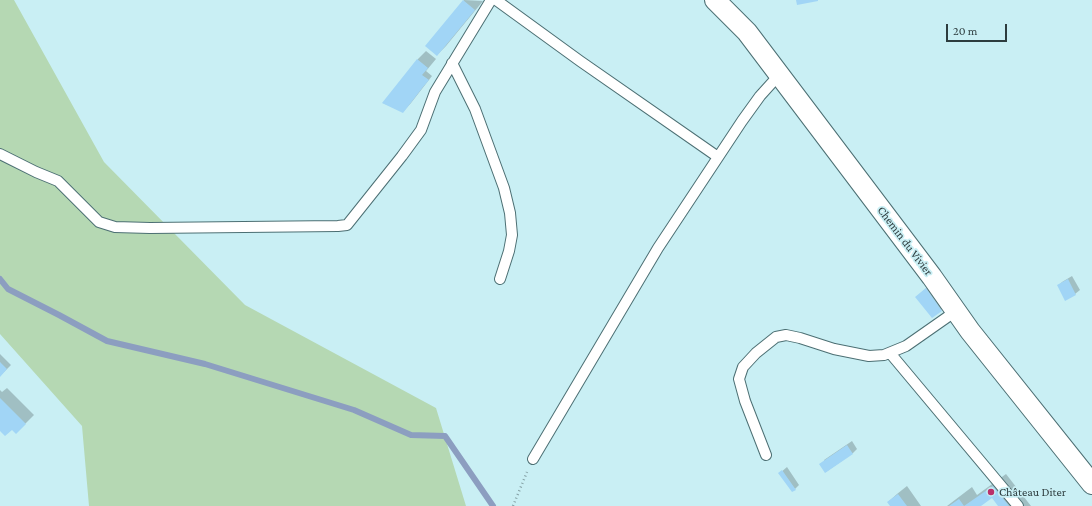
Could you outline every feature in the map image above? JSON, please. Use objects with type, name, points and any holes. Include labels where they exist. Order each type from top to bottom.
[{"type":"street","name":"Chemin du Vivier","points":[[715,0],[747,32],[928,270],[975,337],[1092,484]]},
{"type":"lane","points":[[0,154],[36,172],[58,180],[99,222],[115,227],[150,228],[346,225],[402,156],[420,130],[435,92],[491,0]]},
{"type":"lane","points":[[496,0],[580,61],[718,157]]},
{"type":"lane","points":[[452,64],[475,109],[504,188],[510,213],[512,235],[509,251],[500,279]]},
{"type":"lane","points":[[533,459],[658,248],[760,96],[779,75]]},
{"type":"lane","points":[[766,455],[745,401],[739,379],[743,367],[756,353],[776,337],[786,335],[800,338],[834,350],[870,356],[884,355],[906,346],[956,310]]},
{"type":"lane","points":[[890,353],[1018,506]]},
{"type":"path","points":[[513,506],[533,459]]},
{"type":"green space","points":[[0,0],[14,0],[104,162],[245,305],[436,408],[466,506],[89,506],[82,426],[0,334]]},
{"type":"building","points":[[463,0],[475,10],[437,56],[425,46]]},
{"type":"building","points":[[796,0],[818,0],[818,1],[797,5]]},
{"type":"building","points":[[417,59],[428,68],[422,75],[429,80],[403,113],[382,103]]},
{"type":"building","points":[[1068,279],[1076,295],[1065,301],[1057,285]]},
{"type":"building","points":[[926,288],[942,311],[932,318],[915,297]]},
{"type":"building","points":[[0,362],[7,369],[0,377]]},
{"type":"building","points":[[0,398],[26,424],[16,434],[12,430],[5,436],[0,431]]},
{"type":"building","points":[[847,445],[853,454],[825,473],[819,464]]},
{"type":"building","points":[[782,470],[796,490],[792,492],[778,473]]},
{"type":"building","name":"Château Diter","points":[[993,486],[1009,506],[998,506],[992,498],[981,506],[964,506]]},
{"type":"building","points":[[898,494],[907,506],[890,506],[887,502]]},
{"type":"building","name":"Château Diter","points":[[959,499],[964,506],[949,506]]},
{"type":"waterway","points":[[0,279],[8,289],[107,341],[205,364],[354,410],[411,435],[445,436],[493,506]]},
{"type":"place","name":"Château Diter","points":[[991,492]]}]
